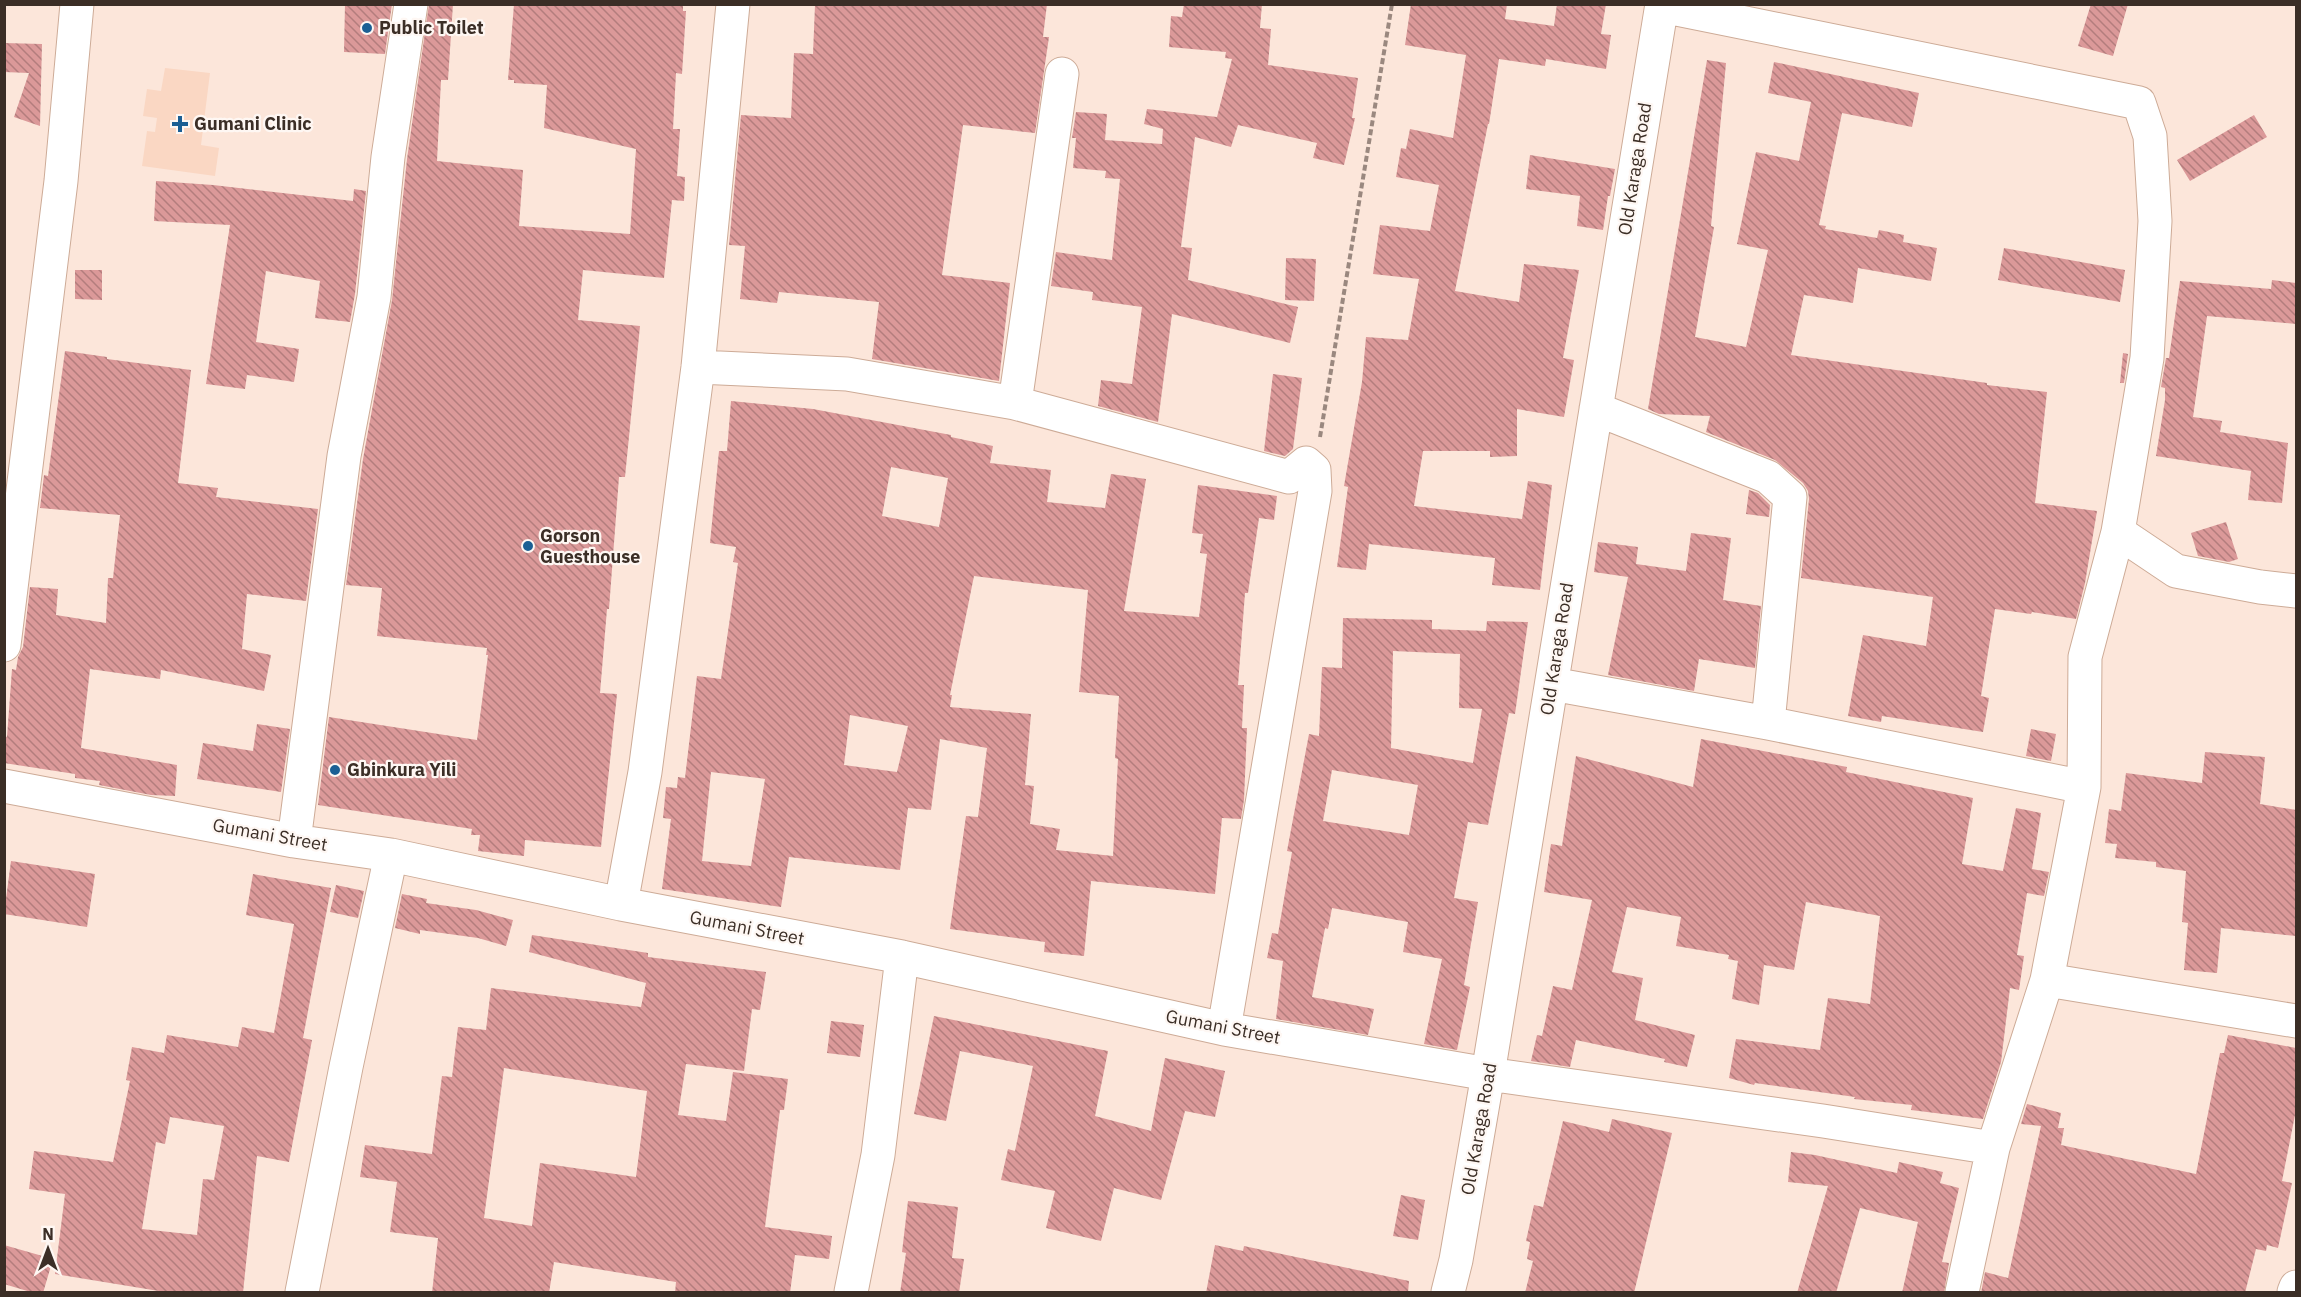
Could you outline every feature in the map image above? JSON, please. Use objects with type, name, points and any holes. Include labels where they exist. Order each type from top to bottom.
[{"type":"street","points":[[4,645],[61,181],[77,4]]},
{"type":"street","points":[[294,841],[344,456],[374,297],[388,158],[411,4]]},
{"type":"street","points":[[621,904],[645,772],[698,367],[733,4]]},
{"type":"street","points":[[1662,5],[2095,96],[2139,103],[2150,136],[2155,221],[2147,358],[2118,532],[2085,657],[2084,787],[2047,980],[1993,1148],[1962,1293]]},
{"type":"street","name":"Old Karaga Road","points":[[1448,1293],[1456,1260],[1488,1074],[1662,5]]},
{"type":"street","points":[[1015,403],[1062,74]]},
{"type":"street","points":[[698,367],[847,374],[1015,403],[1289,477],[1306,463],[1314,470],[1315,491],[1224,1029]]},
{"type":"street","points":[[1596,409],[1768,477],[1790,497],[1768,723]]},
{"type":"street","points":[[2118,532],[2176,571],[2260,587],[2296,591]]},
{"type":"street","points":[[1552,684],[1768,723],[2084,787]]},
{"type":"street","name":"Gumani Street","points":[[4,786],[294,841],[391,855],[621,904],[902,957],[1224,1029],[1488,1074],[1823,1121],[1993,1148]]},
{"type":"street","points":[[302,1293],[346,1067],[391,855]]},
{"type":"street","points":[[851,1293],[878,1155],[902,957]]},
{"type":"street","points":[[2047,980],[2296,1021]]},
{"type":"street","points":[[2294,1293],[2296,1287]]},
{"type":"path","points":[[1314,470],[1392,4]]},
{"type":"shaded area","name":"Gumani Clinic","points":[[165,68],[210,73],[201,145],[219,148],[215,176],[142,166],[147,131],[155,132],[157,118],[143,116],[147,89],[161,91]]},
{"type":"building","name":"Public Toilet","points":[[345,4],[392,4],[385,54],[344,52]]},
{"type":"building","points":[[429,4],[453,4],[448,80],[441,80],[437,161],[523,170],[519,226],[630,234],[636,149],[544,128],[547,85],[514,83],[514,80],[508,80],[514,4],[683,4],[683,11],[686,11],[682,74],[676,73],[673,129],[680,129],[677,176],[685,177],[684,201],[672,200],[664,278],[583,270],[578,320],[640,326],[625,477],[619,477],[600,693],[617,694],[601,847],[525,840],[524,856],[478,851],[480,835],[471,835],[472,829],[318,805],[329,717],[477,740],[487,648],[377,636],[382,588],[346,585],[363,459],[392,300],[407,159]]},
{"type":"building","points":[[841,4],[1047,4],[1043,37],[1049,37],[1035,133],[963,125],[942,275],[1010,283],[999,381],[872,359],[879,302],[779,292],[777,303],[740,299],[745,246],[729,245],[741,115],[791,118],[794,53],[813,54],[815,5],[841,6]]},
{"type":"building","points":[[1184,4],[1262,4],[1260,28],[1271,29],[1268,65],[1358,78],[1352,118],[1355,118],[1344,165],[1313,158],[1317,143],[1238,125],[1231,147],[1195,137],[1181,247],[1192,248],[1188,280],[1298,307],[1290,343],[1172,314],[1158,422],[1098,406],[1101,380],[1132,384],[1142,307],[1092,300],[1093,292],[1051,286],[1056,252],[1112,260],[1120,179],[1105,178],[1106,171],[1073,168],[1076,138],[1072,138],[1076,112],[1107,114],[1105,140],[1162,144],[1163,129],[1144,124],[1147,109],[1217,117],[1232,59],[1225,58],[1226,52],[1169,47],[1171,16],[1182,17]]},
{"type":"building","points":[[1411,4],[1507,4],[1505,19],[1554,26],[1557,4],[1606,4],[1601,34],[1611,35],[1606,69],[1546,59],[1545,66],[1499,59],[1489,124],[1455,291],[1519,302],[1524,264],[1579,270],[1563,358],[1574,360],[1564,417],[1517,409],[1517,456],[1490,457],[1490,451],[1423,451],[1414,506],[1522,519],[1528,481],[1552,485],[1540,590],[1492,585],[1495,558],[1369,544],[1366,570],[1337,567],[1348,487],[1344,486],[1362,382],[1366,337],[1408,340],[1419,279],[1373,274],[1380,225],[1430,231],[1439,185],[1396,177],[1401,148],[1406,149],[1410,129],[1453,138],[1466,55],[1405,45]]},
{"type":"building","points":[[2091,4],[2128,4],[2113,56],[2078,46]]},
{"type":"building","points":[[4,43],[42,44],[40,126],[14,117],[29,73],[4,72]]},
{"type":"building","points":[[1707,60],[1726,63],[1711,226],[1714,227],[1695,337],[1746,347],[1768,250],[1737,244],[1756,152],[1799,161],[1811,102],[1768,93],[1774,62],[1919,93],[1912,127],[1842,113],[1819,225],[1826,226],[1825,229],[1877,238],[1879,230],[1904,235],[1903,242],[1937,248],[1931,281],[1858,268],[1853,303],[1804,295],[1791,355],[2047,392],[2035,503],[2097,511],[2085,583],[2076,619],[1995,609],[1981,696],[1989,698],[1983,732],[1882,716],[1881,722],[1848,716],[1863,635],[1926,646],[1933,597],[1801,578],[1809,499],[1808,491],[1803,483],[1775,460],[1706,432],[1710,416],[1659,414],[1648,409]]},
{"type":"building","points":[[2254,115],[2267,137],[2190,181],[2177,160]]},
{"type":"building","points":[[1530,155],[1615,169],[1603,230],[1577,226],[1580,196],[1526,189]]},
{"type":"building","points":[[156,181],[353,201],[354,189],[366,191],[350,322],[315,318],[320,281],[266,271],[256,342],[299,349],[294,382],[247,375],[245,389],[206,384],[230,225],[154,221]]},
{"type":"building","points":[[2004,248],[2125,270],[2120,302],[1998,280]]},
{"type":"building","points":[[1286,258],[1316,259],[1314,301],[1285,300]]},
{"type":"building","points":[[75,270],[102,270],[102,300],[75,299]]},
{"type":"building","points":[[2272,280],[2296,283],[2296,324],[2207,316],[2193,417],[2222,421],[2220,432],[2288,443],[2282,503],[2248,500],[2251,471],[2156,456],[2165,400],[2165,388],[2161,387],[2166,358],[2169,358],[2180,281],[2271,289]]},
{"type":"building","points":[[65,351],[191,370],[178,483],[218,488],[216,497],[318,509],[306,601],[247,594],[242,649],[271,655],[264,691],[161,670],[160,679],[90,669],[81,748],[177,765],[175,796],[151,795],[99,785],[100,781],[75,778],[75,774],[4,763],[4,736],[7,737],[12,669],[16,670],[18,657],[23,647],[30,587],[58,589],[56,615],[106,623],[108,578],[113,578],[120,515],[40,508],[44,475],[48,476]]},
{"type":"building","points":[[2123,353],[2128,354],[2124,383],[2120,383]]},
{"type":"building","points":[[1273,374],[1302,378],[1293,449],[1285,456],[1264,451]]},
{"type":"building","points":[[731,401],[813,409],[951,435],[951,437],[993,446],[990,463],[1051,470],[1047,502],[1105,508],[1111,474],[1146,479],[1124,611],[1199,617],[1207,554],[1200,553],[1203,534],[1192,533],[1198,485],[1277,496],[1274,520],[1259,518],[1248,593],[1245,593],[1238,685],[1244,685],[1242,728],[1247,728],[1244,800],[1241,819],[1222,818],[1215,894],[1091,881],[1084,956],[1044,952],[1045,942],[950,929],[966,816],[978,817],[987,748],[940,739],[931,810],[908,808],[900,870],[789,857],[781,907],[662,889],[671,819],[663,818],[666,787],[677,788],[678,777],[685,778],[697,676],[721,679],[738,563],[733,562],[736,547],[710,543],[719,451],[727,451]],"holes":[[[891,467],[948,478],[939,527],[882,516]],[[974,576],[1088,590],[1079,692],[1119,696],[1113,856],[1056,850],[1060,829],[1030,824],[1034,786],[1025,785],[1031,714],[950,707],[952,695],[950,695]],[[850,715],[908,726],[897,772],[844,765]],[[711,772],[765,779],[751,866],[702,861]]]},
{"type":"building","points":[[1749,490],[1758,493],[1770,505],[1769,517],[1746,514]]},
{"type":"building","points":[[2226,522],[2238,559],[2229,562],[2198,556],[2191,533]]},
{"type":"building","points":[[1691,533],[1731,538],[1723,600],[1761,606],[1755,668],[1699,659],[1694,691],[1608,675],[1628,577],[1594,572],[1598,542],[1638,547],[1636,564],[1686,571]]},
{"type":"building","points":[[1343,618],[1432,620],[1432,629],[1486,631],[1487,621],[1528,622],[1515,714],[1509,713],[1488,825],[1468,822],[1454,898],[1478,902],[1464,985],[1470,987],[1457,1050],[1424,1044],[1442,959],[1403,952],[1408,922],[1332,908],[1328,929],[1325,928],[1312,997],[1374,1009],[1368,1035],[1276,1019],[1283,961],[1267,958],[1272,933],[1278,934],[1292,852],[1287,851],[1309,734],[1319,736],[1322,667],[1342,668]],"holes":[[[1393,651],[1460,654],[1459,708],[1482,709],[1473,763],[1391,748]],[[1332,770],[1418,785],[1409,835],[1323,821]]]},
{"type":"building","points":[[257,724],[290,729],[281,792],[197,779],[203,743],[253,751]]},
{"type":"building","points":[[2031,729],[2056,734],[2051,761],[2026,756]]},
{"type":"building","points":[[1701,739],[1847,767],[1846,772],[1973,798],[1962,864],[2003,871],[2016,808],[2041,813],[2032,869],[2049,872],[2044,896],[2027,893],[2017,955],[2024,956],[2019,990],[2010,988],[2001,1062],[1983,1119],[1911,1110],[1912,1105],[1854,1099],[1855,1097],[1755,1083],[1754,1085],[1729,1078],[1736,1039],[1820,1050],[1828,998],[1870,1004],[1880,916],[1806,902],[1794,970],[1764,965],[1759,1005],[1732,999],[1738,961],[1728,959],[1729,955],[1676,946],[1681,917],[1627,907],[1612,972],[1643,978],[1635,1020],[1695,1035],[1687,1067],[1664,1062],[1665,1059],[1576,1040],[1570,1067],[1531,1061],[1537,1035],[1542,1036],[1553,986],[1572,990],[1592,900],[1544,892],[1551,844],[1562,846],[1576,756],[1693,787]]},
{"type":"building","points":[[2205,752],[2265,757],[2260,804],[2296,810],[2296,936],[2221,928],[2217,973],[2184,970],[2188,923],[2182,922],[2186,871],[2156,867],[2156,862],[2115,858],[2117,844],[2105,843],[2109,809],[2121,811],[2126,773],[2202,783]]},
{"type":"building","points":[[11,861],[95,874],[87,927],[4,914]]},
{"type":"building","points":[[253,874],[331,888],[303,1038],[312,1040],[289,1162],[257,1156],[243,1293],[171,1293],[55,1274],[65,1194],[29,1189],[34,1151],[113,1162],[130,1081],[126,1080],[132,1047],[164,1053],[167,1035],[238,1047],[242,1027],[274,1033],[294,924],[246,915]],"holes":[[[170,1117],[224,1126],[214,1180],[203,1179],[197,1235],[142,1229],[156,1142],[165,1144]]]},
{"type":"building","points":[[336,885],[364,891],[358,918],[330,912]]},
{"type":"building","points":[[402,894],[427,899],[426,903],[476,910],[513,920],[506,946],[478,938],[420,930],[420,934],[395,928]]},
{"type":"building","points":[[532,935],[648,953],[648,957],[766,972],[760,1010],[752,1009],[744,1071],[686,1064],[678,1115],[726,1121],[733,1072],[788,1079],[784,1110],[780,1110],[765,1227],[832,1236],[829,1259],[795,1255],[790,1293],[675,1293],[676,1282],[554,1262],[549,1293],[432,1293],[438,1238],[390,1232],[397,1182],[360,1177],[365,1145],[432,1154],[442,1076],[452,1077],[458,1027],[486,1030],[491,988],[641,1007],[646,983],[529,952]],"holes":[[[504,1068],[647,1091],[636,1177],[540,1163],[532,1226],[484,1218]]]},
{"type":"building","points":[[934,1016],[1108,1051],[1095,1116],[1151,1131],[1165,1058],[1225,1071],[1215,1117],[1185,1111],[1161,1200],[1114,1188],[1101,1241],[1046,1228],[1055,1191],[1001,1180],[1008,1149],[1015,1151],[1033,1066],[960,1051],[946,1121],[914,1114]]},
{"type":"building","points":[[831,1021],[864,1025],[860,1057],[827,1053]]},
{"type":"building","points":[[2228,1035],[2296,1048],[2296,1110],[2282,1181],[2292,1183],[2278,1248],[2267,1245],[2266,1251],[2256,1249],[2245,1293],[1981,1293],[1985,1272],[2008,1278],[2041,1126],[2021,1124],[2027,1104],[2061,1113],[2058,1128],[2064,1128],[2061,1145],[2196,1174],[2220,1053],[2224,1053]]},
{"type":"building","points":[[1612,1119],[1672,1133],[1634,1293],[1525,1293],[1533,1261],[1527,1259],[1530,1242],[1526,1241],[1534,1205],[1543,1207],[1563,1121],[1609,1132]]},
{"type":"building","points":[[1791,1152],[1897,1173],[1899,1162],[1943,1172],[1940,1183],[1959,1188],[1942,1262],[1949,1263],[1944,1293],[1902,1293],[1918,1222],[1860,1208],[1836,1293],[1797,1293],[1828,1186],[1788,1182]]},
{"type":"building","points":[[1401,1195],[1425,1200],[1418,1240],[1393,1236]]},
{"type":"building","points":[[908,1201],[958,1207],[952,1258],[964,1259],[959,1293],[900,1293],[906,1253],[902,1252]]},
{"type":"building","points":[[4,1245],[53,1259],[43,1293],[34,1293],[4,1284]]},
{"type":"building","points":[[1215,1245],[1243,1251],[1244,1246],[1409,1281],[1408,1293],[1206,1293]]},
{"type":"place","name":"Public Toilet","points":[[367,28]]},
{"type":"place","name":"Gumani Clinic","points":[[180,124]]},
{"type":"place","name":"Gorson Guesthouse","points":[[528,546]]},
{"type":"place","name":"Gbinkura Yili","points":[[335,770]]}]
